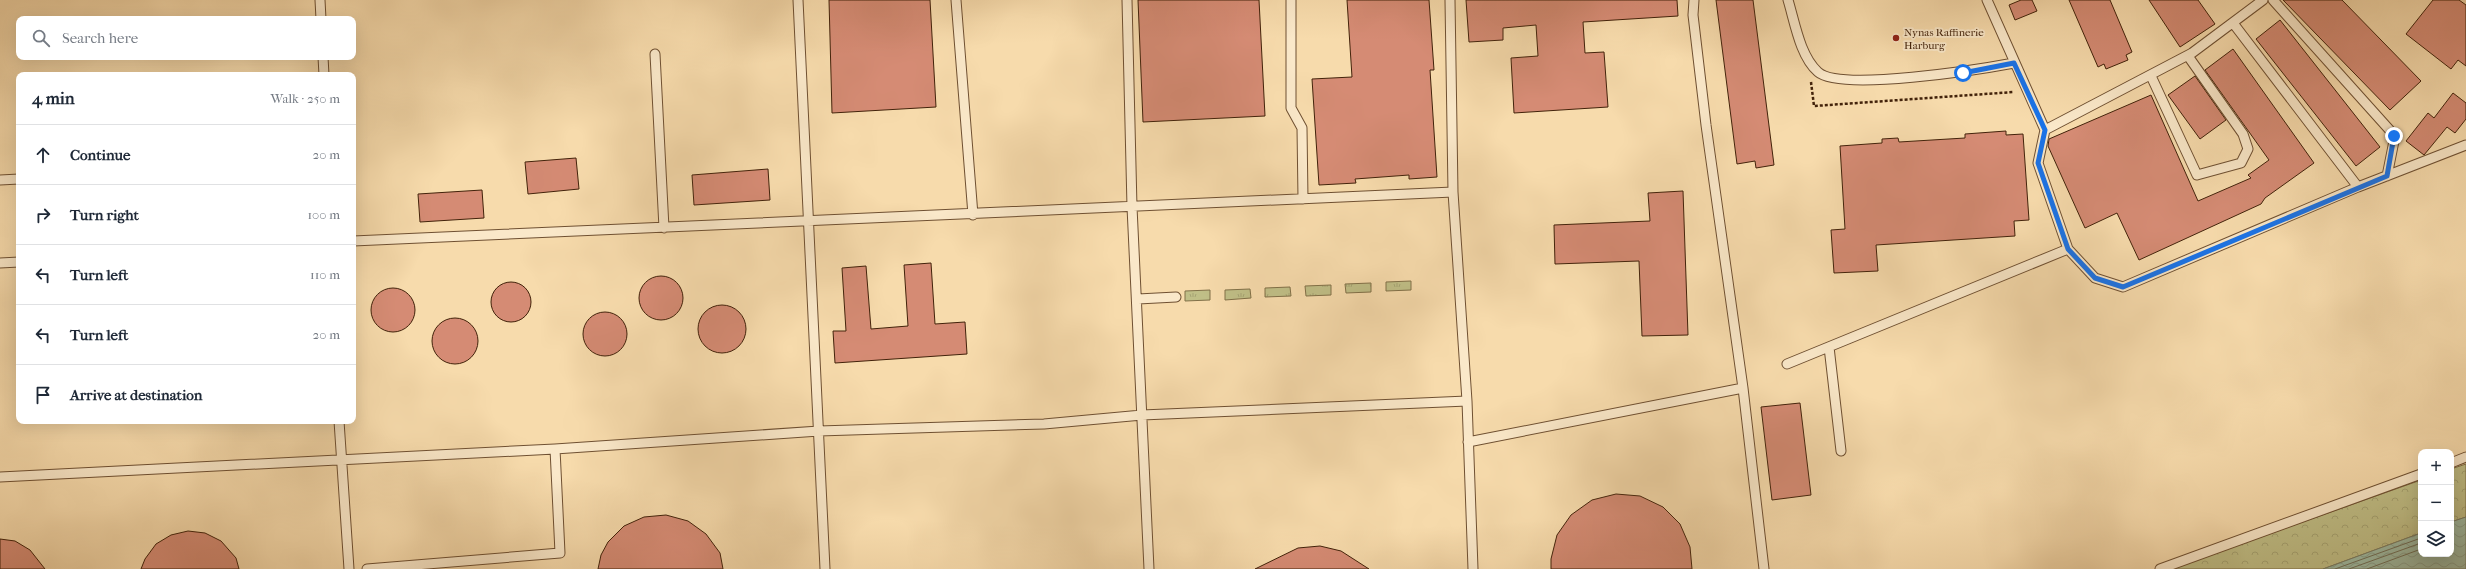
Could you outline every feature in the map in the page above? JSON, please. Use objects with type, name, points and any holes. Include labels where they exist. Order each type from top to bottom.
[{"type":"lane","points":[[320,0],[321,16]]},
{"type":"lane","points":[[798,0],[825,569]]},
{"type":"lane","points":[[956,0],[972,215]]},
{"type":"lane","points":[[1127,0],[1132,208],[1138,299],[1149,569]]},
{"type":"lane","points":[[1291,0],[1291,108],[1302,128],[1303,199]]},
{"type":"lane","points":[[1450,0],[1453,192],[1467,401],[1473,569]]},
{"type":"lane","points":[[1694,0],[1693,15],[1706,125],[1743,388],[1764,569]]},
{"type":"lane","points":[[1788,0],[1810,64],[1830,79],[1915,78],[1963,73],[2014,63]]},
{"type":"lane","points":[[1987,0],[2045,130],[2038,163],[2068,249],[2095,278],[2123,287],[2358,187],[2466,145]]},
{"type":"lane","points":[[2045,130],[2084,108],[2151,76],[2188,56],[2263,0]]},
{"type":"lane","points":[[2273,0],[2394,136],[2387,176]]},
{"type":"lane","points":[[2233,23],[2358,187]]},
{"type":"lane","points":[[655,54],[664,228]]},
{"type":"lane","points":[[2151,76],[2197,175],[2240,163],[2248,149],[2243,134],[2188,56]]},
{"type":"lane","points":[[323,60],[324,72]]},
{"type":"lane","points":[[0,180],[16,179]]},
{"type":"lane","points":[[356,241],[1132,208],[1453,192]]},
{"type":"lane","points":[[1788,364],[2068,249]]},
{"type":"lane","points":[[0,263],[16,262]]},
{"type":"lane","points":[[1138,299],[1176,297]]},
{"type":"lane","points":[[1829,347],[1842,451]]},
{"type":"lane","points":[[1468,442],[1743,388]]},
{"type":"lane","points":[[0,477],[341,458],[555,449],[819,432],[1044,424],[1142,415],[1467,401]]},
{"type":"lane","points":[[340,424],[349,569]]},
{"type":"lane","points":[[367,569],[560,553],[555,449]]},
{"type":"lane","points":[[2454,462],[2466,457]]},
{"type":"lane","points":[[2160,569],[2418,475]]},
{"type":"green space","points":[[1411,281],[1411,290],[1386,291],[1386,282]]},
{"type":"green space","points":[[1371,283],[1371,292],[1346,293],[1345,284]]},
{"type":"green space","points":[[1331,285],[1331,295],[1306,296],[1305,286]]},
{"type":"green space","points":[[1290,287],[1291,296],[1265,297],[1265,288]]},
{"type":"green space","points":[[1250,289],[1251,298],[1225,300],[1225,290]]},
{"type":"green space","points":[[1210,290],[1210,300],[1185,301],[1185,291]]},
{"type":"green space","points":[[2466,464],[2466,517],[2454,521],[2454,485],[2454,468]]},
{"type":"green space","points":[[2418,481],[2418,534],[2323,569],[2170,569]]},
{"type":"water","points":[[2466,517],[2466,569],[2323,569],[2418,534],[2418,557],[2454,557],[2454,521]]},
{"type":"building","points":[[829,0],[930,0],[936,107],[832,113]]},
{"type":"building","points":[[1138,0],[1259,0],[1265,116],[1143,122]]},
{"type":"building","points":[[1347,0],[1429,0],[1434,70],[1430,70],[1437,177],[1409,179],[1409,175],[1355,179],[1356,183],[1319,185],[1312,79],[1352,77]]},
{"type":"building","points":[[1466,0],[1677,0],[1678,16],[1583,22],[1585,53],[1604,52],[1608,107],[1514,113],[1511,58],[1538,56],[1536,25],[1503,28],[1503,40],[1469,42]]},
{"type":"building","points":[[1716,0],[1753,0],[1774,165],[1756,168],[1755,161],[1737,164]]},
{"type":"building","points":[[2021,0],[2032,0],[2037,11],[2015,20],[2009,5]]},
{"type":"building","points":[[2069,0],[2110,0],[2132,52],[2126,55],[2128,60],[2106,69],[2104,64],[2098,67]]},
{"type":"building","points":[[2149,0],[2198,0],[2215,24],[2180,47]]},
{"type":"building","points":[[2283,0],[2342,0],[2421,81],[2390,110]]},
{"type":"building","points":[[2433,0],[2459,0],[2466,5],[2466,66],[2458,60],[2451,69],[2406,34]]},
{"type":"building","points":[[2280,20],[2380,147],[2356,166],[2256,39]]},
{"type":"building","points":[[2233,49],[2314,163],[2265,198],[2261,204],[2139,260],[2117,213],[2085,228],[2048,146],[2049,139],[2151,95],[2198,201],[2251,178],[2248,175],[2269,160],[2205,70]]},
{"type":"building","points":[[2195,76],[2226,120],[2200,139],[2168,95]]},
{"type":"building","points":[[2453,93],[2466,103],[2466,119],[2455,133],[2447,127],[2424,155],[2406,141],[2428,113],[2434,118]]},
{"type":"building","points":[[2006,131],[2006,135],[2023,134],[2029,220],[2014,221],[2015,236],[1876,245],[1878,271],[1834,273],[1831,230],[1845,229],[1840,146],[1882,143],[1882,139],[1898,138],[1899,142],[1965,138],[1965,134]]},
{"type":"building","points":[[576,158],[579,189],[528,194],[525,162]]},
{"type":"building","points":[[768,169],[770,200],[694,205],[692,175]]},
{"type":"building","points":[[482,190],[484,218],[420,222],[418,194]]},
{"type":"building","points":[[1683,191],[1688,335],[1642,336],[1639,261],[1555,264],[1554,225],[1650,221],[1648,193]]},
{"type":"building","points":[[931,263],[935,324],[965,322],[967,354],[835,363],[833,331],[846,331],[842,268],[866,266],[871,329],[908,326],[904,265]]},
{"type":"building","points":[[657,276],[665,276],[677,282],[683,294],[683,302],[677,314],[665,320],[657,320],[645,314],[639,302],[639,294],[645,282]]},
{"type":"building","points":[[515,282],[522,285],[528,291],[531,302],[530,310],[522,319],[515,322],[507,322],[500,319],[492,310],[491,298],[494,291],[503,283]]},
{"type":"building","points":[[393,288],[405,292],[411,298],[415,310],[411,322],[405,328],[393,332],[381,328],[375,322],[371,310],[375,298],[381,292]]},
{"type":"building","points":[[717,305],[727,305],[736,309],[742,315],[746,324],[746,334],[742,343],[736,349],[727,353],[717,353],[708,349],[702,343],[698,334],[698,324],[702,315],[708,309]]},
{"type":"building","points":[[601,312],[609,312],[614,313],[621,318],[626,325],[626,343],[621,350],[614,355],[601,356],[593,353],[586,346],[583,338],[583,330],[586,322],[593,315]]},
{"type":"building","points":[[455,318],[468,322],[474,328],[478,341],[474,354],[468,360],[455,364],[442,360],[436,354],[432,341],[436,328],[442,322]]},
{"type":"building","points":[[1800,403],[1811,495],[1772,500],[1761,407]]},
{"type":"building","points":[[1616,494],[1640,496],[1663,507],[1680,524],[1690,547],[1692,569],[1551,569],[1551,559],[1557,535],[1571,515],[1592,500]]},
{"type":"building","points":[[666,515],[688,521],[706,534],[720,553],[723,569],[598,569],[601,555],[608,542],[624,526],[644,517]]},
{"type":"building","points":[[188,531],[205,533],[221,541],[236,558],[239,569],[141,569],[145,559],[156,544],[171,535]]},
{"type":"building","points":[[0,539],[15,541],[30,550],[45,569],[0,569]]},
{"type":"building","points":[[1320,546],[1341,551],[1369,569],[1255,569],[1298,548]]},
{"type":"place","name":"Nynas Raffinerie Harburg","points":[[1896,38]]},
{"type":"route","points":[[1963,73],[2014,63],[2045,130],[2038,163],[2068,249],[2095,278],[2123,287],[2387,176],[2394,136]]}]
